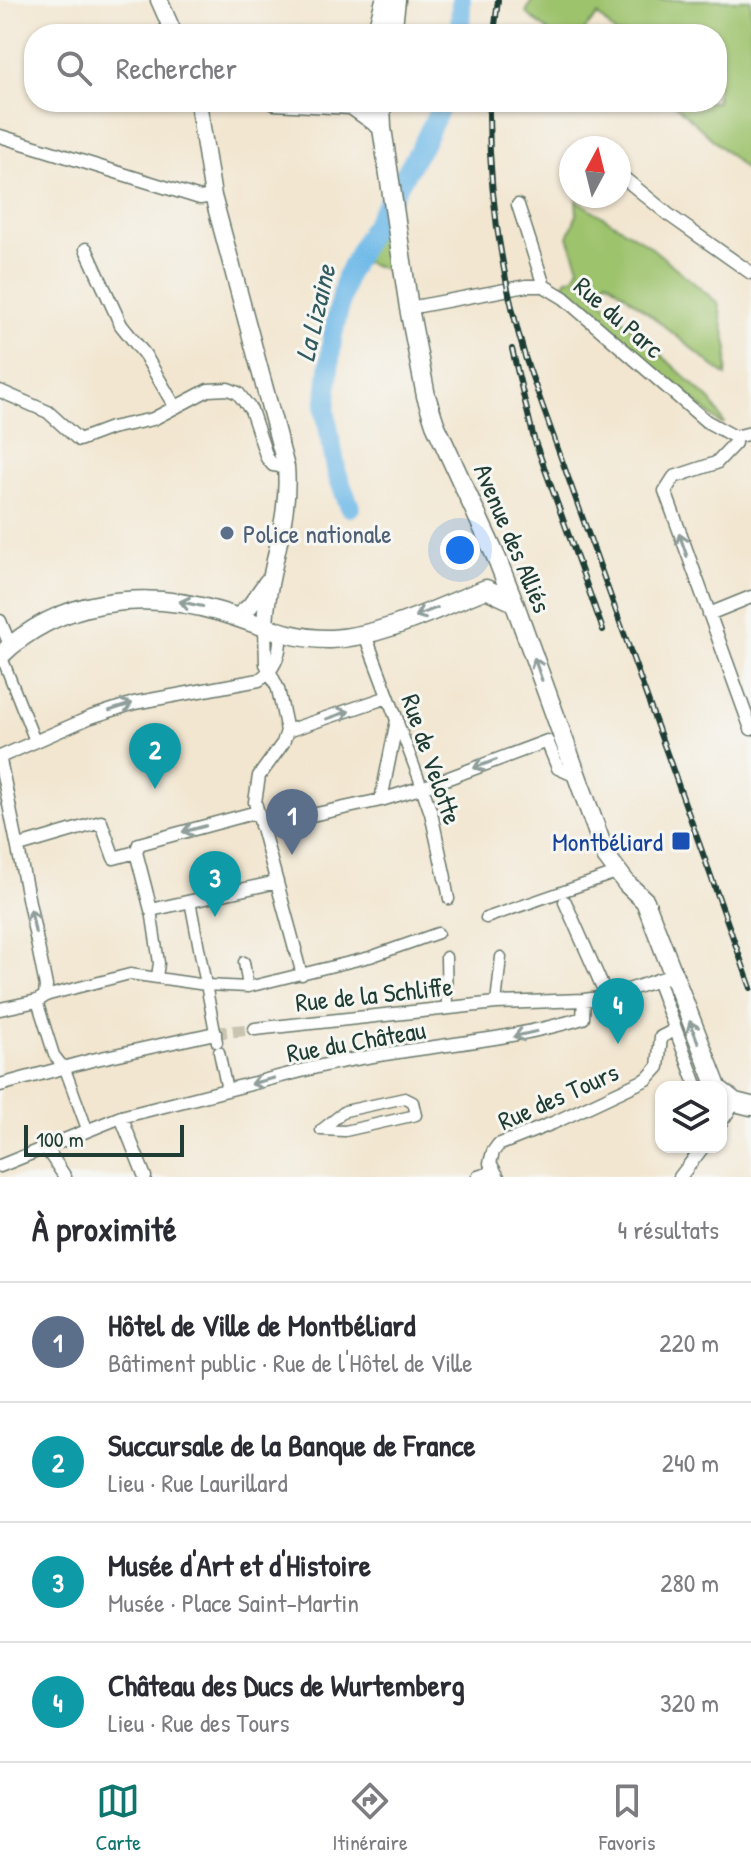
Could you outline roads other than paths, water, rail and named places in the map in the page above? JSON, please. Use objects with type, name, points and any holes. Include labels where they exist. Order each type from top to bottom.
[{"type":"main road","points":[[379,24],[385,0]]},
{"type":"main road","points":[[393,24],[396,0]]},
{"type":"main road","name":"Avenue des Alliés","points":[[381,112],[409,308],[426,396],[435,424],[514,602],[554,738],[576,776],[606,856],[645,901],[665,978],[731,1096]]},
{"type":"main road","points":[[486,589],[497,559]]},
{"type":"main road","points":[[4,652],[24,633],[61,616],[126,599],[177,601],[311,639],[365,635],[486,589],[514,602]]},
{"type":"street","points":[[164,5],[171,24]]},
{"type":"street","points":[[87,1129],[65,1069],[54,1055],[41,998],[46,986],[0,759],[91,717],[134,703],[259,680],[270,672],[279,654],[273,630],[270,578],[283,515],[286,467],[213,196],[200,112]]},
{"type":"street","points":[[359,112],[382,128]]},
{"type":"street","points":[[0,136],[200,198],[213,196]]},
{"type":"street","points":[[631,184],[751,273]]},
{"type":"street","points":[[518,205],[544,286]]},
{"type":"street","points":[[86,249],[121,325],[145,355],[175,407]]},
{"type":"street","name":"Rue du Parc","points":[[409,308],[526,286],[544,286],[564,298],[706,421],[735,437]]},
{"type":"street","points":[[0,391],[48,412],[79,440],[111,428],[153,419],[208,390],[228,389],[238,393],[251,410],[267,458],[273,465],[286,467]]},
{"type":"street","points":[[751,433],[735,437],[735,443],[716,463],[674,477],[665,491],[751,729]]},
{"type":"street","points":[[237,617],[250,606],[270,578]]},
{"type":"street","points":[[709,614],[751,597]]},
{"type":"street","points":[[0,621],[4,652],[35,741]]},
{"type":"street","name":"Rue de Velotte","points":[[365,635],[431,813],[449,899]]},
{"type":"street","points":[[270,672],[278,689],[287,731],[283,743],[259,776],[255,792],[257,812],[302,975]]},
{"type":"street","points":[[287,731],[388,697]]},
{"type":"street","points":[[381,800],[397,720]]},
{"type":"street","points":[[261,826],[381,800],[554,738]]},
{"type":"street","points":[[157,977],[159,963],[151,910],[136,852],[139,844],[257,812]]},
{"type":"street","points":[[19,846],[101,822],[114,858],[136,852]]},
{"type":"street","points":[[486,918],[563,897],[619,872]]},
{"type":"street","points":[[151,910],[277,882]]},
{"type":"street","points":[[563,897],[607,997]]},
{"type":"street","points":[[190,901],[227,1090]]},
{"type":"street","points":[[0,1009],[130,974],[206,985],[248,987],[370,957],[438,933]]},
{"type":"street","points":[[446,957],[447,1008]]},
{"type":"street","points":[[496,1003],[501,957]]},
{"type":"street","points":[[244,962],[248,987]]},
{"type":"street","points":[[665,978],[675,1030],[695,1081]]},
{"type":"street","name":"Rue de la Schliffe","points":[[255,1029],[496,1003],[584,1000],[607,997],[665,978]]},
{"type":"street","name":"Rue du Château","points":[[0,1166],[121,1117],[227,1090],[347,1060],[492,1040],[555,1027],[583,1018],[584,1000]]},
{"type":"street","name":"Rue des Tours","points":[[496,1174],[491,1157],[498,1145],[647,1079],[658,1067],[661,1037],[675,1030]]},
{"type":"street","points":[[0,1085],[92,1060],[217,1042]]},
{"type":"street","points":[[405,1098],[413,1102],[416,1115],[345,1131],[321,1130],[345,1111],[405,1098]]},
{"type":"street","points":[[121,1117],[145,1177]]},
{"type":"street","points":[[45,1146],[65,1177]]},
{"type":"street","points":[[680,1177],[698,1153]]},
{"type":"street","points":[[478,1177],[496,1174]]},
{"type":"waterway","name":"La Lizaine","points":[[460,24],[461,0]]},
{"type":"waterway","name":"La Lizaine","points":[[350,507],[337,474],[325,410],[332,339],[346,277],[438,112]]},
{"type":"tunnel","points":[[215,1033],[255,1029]]},
{"type":"railway","points":[[495,24],[498,0]]},
{"type":"railway","points":[[489,112],[498,232],[526,360],[751,988]]},
{"type":"railway","points":[[512,349],[534,439],[603,630]]},
{"type":"place","name":"Police nationale","points":[[227,533]]},
{"type":"place","name":"Succursale de la Banque de France","points":[[155,789]]},
{"type":"place","name":"Montbéliard","points":[[681,841]]},
{"type":"place","name":"Hôtel de Ville de Montbéliard","points":[[292,855]]},
{"type":"place","name":"Musée d'Art et d'Histoire","points":[[215,917]]},
{"type":"place","name":"Château des Ducs de Wurtemberg","points":[[618,1044]]}]
